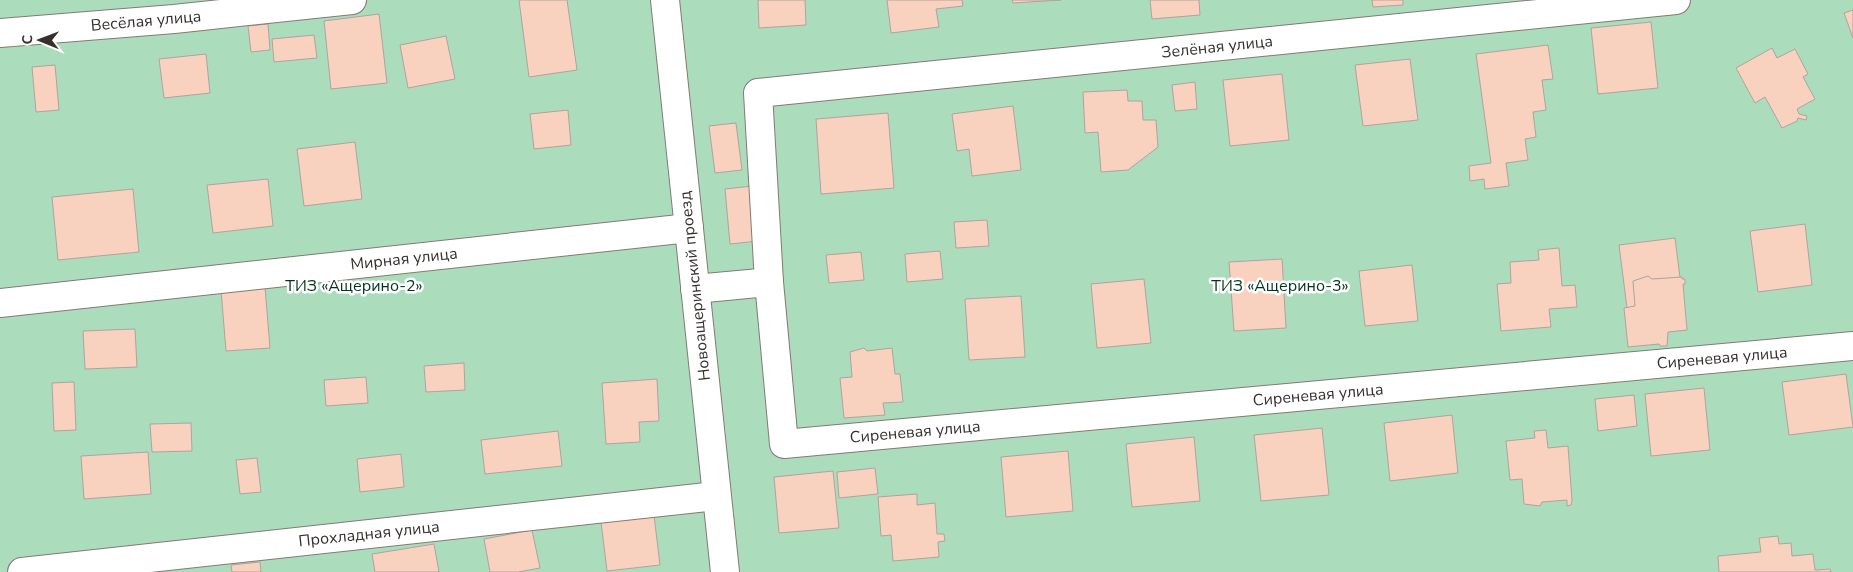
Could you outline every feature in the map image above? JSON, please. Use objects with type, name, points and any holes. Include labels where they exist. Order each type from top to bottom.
[{"type":"street","name":"Весёлая улица","points":[[0,33],[174,19],[352,0]]},
{"type":"street","name":"Новоащеринский проезд","points":[[665,0],[725,572]]},
{"type":"street","name":"Зелёная улица","points":[[769,282],[758,93],[1676,0]]},
{"type":"street","name":"Мирная улица","points":[[0,303],[689,228]]},
{"type":"street","points":[[695,289],[769,282]]},
{"type":"street","name":"Сиреневая улица","points":[[769,282],[784,444],[1853,346]]},
{"type":"street","name":"Прохладная улица","points":[[22,572],[716,496]]},
{"type":"green space","name":"ТИЗ «Ащерино-3»","points":[[0,0],[1853,0],[1853,572],[0,572]]},
{"type":"building","points":[[519,0],[567,0],[577,70],[529,77]]},
{"type":"building","points":[[758,0],[805,0],[806,25],[759,28]]},
{"type":"building","points":[[887,0],[962,0],[963,6],[936,9],[939,27],[891,33]]},
{"type":"building","points":[[1012,0],[1061,0],[1013,3]]},
{"type":"building","points":[[1150,0],[1199,0],[1200,15],[1152,19]]},
{"type":"building","points":[[1372,0],[1403,0],[1403,5],[1373,7]]},
{"type":"building","points":[[1853,10],[1853,38],[1844,13]]},
{"type":"building","points":[[379,14],[387,83],[331,89],[324,21]]},
{"type":"building","points":[[1651,22],[1658,88],[1598,94],[1591,28]]},
{"type":"building","points":[[268,24],[270,50],[251,52],[248,26]]},
{"type":"building","points":[[314,35],[317,58],[274,62],[272,39]]},
{"type":"building","points":[[446,36],[455,79],[408,88],[400,45]]},
{"type":"building","points":[[1548,45],[1553,79],[1542,80],[1546,110],[1533,112],[1536,137],[1525,139],[1528,160],[1506,163],[1509,186],[1485,189],[1484,179],[1470,181],[1469,166],[1491,163],[1476,54]]},
{"type":"building","points":[[1772,48],[1777,58],[1795,49],[1808,74],[1803,77],[1815,99],[1797,109],[1799,114],[1807,116],[1806,120],[1798,118],[1797,121],[1782,128],[1765,97],[1755,103],[1736,68]]},
{"type":"building","points":[[206,54],[210,93],[164,98],[159,59]]},
{"type":"building","points":[[1410,59],[1418,120],[1363,126],[1355,65]]},
{"type":"building","points":[[55,65],[59,110],[36,112],[32,67]]},
{"type":"building","points":[[1282,74],[1289,140],[1230,146],[1223,80]]},
{"type":"building","points":[[1195,82],[1197,109],[1175,111],[1172,85]]},
{"type":"building","points":[[1127,90],[1128,101],[1142,101],[1143,120],[1156,120],[1158,147],[1128,170],[1101,172],[1098,132],[1085,133],[1083,92]]},
{"type":"building","points":[[1013,106],[1021,170],[972,176],[969,149],[957,151],[952,114]]},
{"type":"building","points":[[568,110],[571,145],[534,149],[530,114]]},
{"type":"building","points":[[888,113],[894,188],[821,194],[816,119]]},
{"type":"building","points":[[736,123],[742,170],[715,173],[709,126]]},
{"type":"building","points":[[355,142],[362,199],[304,206],[297,149]]},
{"type":"building","points":[[268,179],[273,226],[213,233],[207,185]]},
{"type":"building","points":[[753,186],[758,241],[730,244],[725,189]]},
{"type":"building","points":[[133,189],[139,252],[58,260],[52,197]]},
{"type":"building","points":[[987,220],[989,246],[956,248],[954,222]]},
{"type":"building","points":[[1805,224],[1812,285],[1758,292],[1750,231]]},
{"type":"building","points":[[1675,238],[1683,301],[1627,308],[1619,245]]},
{"type":"building","points":[[1559,248],[1562,286],[1575,285],[1577,307],[1549,309],[1551,327],[1501,331],[1497,284],[1511,283],[1510,262],[1539,260],[1538,250]]},
{"type":"building","points":[[940,251],[943,279],[907,282],[905,254]]},
{"type":"building","points":[[861,252],[864,280],[829,283],[826,255]]},
{"type":"building","points":[[1282,259],[1286,328],[1234,331],[1229,262]]},
{"type":"building","points":[[1412,265],[1418,321],[1365,326],[1359,271]]},
{"type":"building","points":[[1648,276],[1652,279],[1682,277],[1682,279],[1685,279],[1685,284],[1683,284],[1687,330],[1668,332],[1667,346],[1660,346],[1659,344],[1628,347],[1624,308],[1635,306],[1633,281]]},
{"type":"building","points":[[1144,279],[1151,343],[1097,348],[1091,284]]},
{"type":"building","points":[[265,287],[270,348],[226,351],[221,290]]},
{"type":"building","points":[[1021,296],[1025,357],[969,360],[965,299]]},
{"type":"building","points":[[135,329],[137,367],[85,369],[83,331]]},
{"type":"building","points":[[864,348],[867,351],[892,348],[895,374],[900,374],[903,402],[883,403],[885,415],[844,418],[840,378],[852,377],[850,352]]},
{"type":"building","points":[[464,363],[465,390],[426,392],[424,366]]},
{"type":"building","points":[[1846,374],[1853,427],[1789,435],[1782,382]]},
{"type":"building","points":[[366,377],[368,403],[326,406],[324,380]]},
{"type":"building","points":[[657,379],[659,421],[639,422],[640,442],[606,444],[602,383]]},
{"type":"building","points":[[74,382],[76,430],[54,431],[52,383]]},
{"type":"building","points":[[1704,388],[1710,450],[1651,456],[1645,394]]},
{"type":"building","points":[[1634,395],[1637,426],[1598,431],[1595,399]]},
{"type":"building","points":[[1452,415],[1458,473],[1390,481],[1384,423]]},
{"type":"building","points":[[191,423],[192,451],[152,452],[150,424]]},
{"type":"building","points":[[1322,428],[1329,495],[1261,501],[1254,435]]},
{"type":"building","points":[[1546,430],[1548,448],[1568,446],[1571,505],[1567,506],[1567,500],[1542,502],[1540,506],[1524,504],[1522,479],[1510,480],[1506,441],[1535,438],[1534,431]]},
{"type":"building","points":[[558,431],[562,466],[485,474],[481,440]]},
{"type":"building","points":[[1194,437],[1200,501],[1132,507],[1126,444]]},
{"type":"building","points":[[1068,451],[1073,511],[1006,517],[1001,457]]},
{"type":"building","points":[[148,452],[151,494],[84,499],[81,456]]},
{"type":"building","points":[[401,454],[404,487],[360,492],[357,459]]},
{"type":"building","points":[[257,458],[261,492],[240,494],[236,460]]},
{"type":"building","points":[[875,468],[878,494],[839,498],[837,472]]},
{"type":"building","points":[[833,471],[839,528],[779,533],[774,477]]},
{"type":"building","points":[[917,494],[917,505],[935,503],[937,534],[944,534],[945,541],[938,542],[939,557],[893,561],[891,535],[881,536],[878,497]]},
{"type":"building","points":[[653,507],[660,565],[607,571],[600,514]]},
{"type":"building","points":[[532,530],[540,568],[518,572],[490,572],[484,539]]},
{"type":"building","points":[[1778,536],[1779,544],[1791,543],[1792,556],[1813,554],[1815,570],[1830,569],[1831,572],[1719,572],[1718,556],[1761,552],[1759,538]]},
{"type":"building","points":[[434,544],[439,572],[375,572],[372,554]]},
{"type":"building","points":[[260,562],[261,572],[232,572],[231,565]]},
{"type":"park label","name":"ТИЗ «Ащерино-2»","points":[[354,286]]}]
